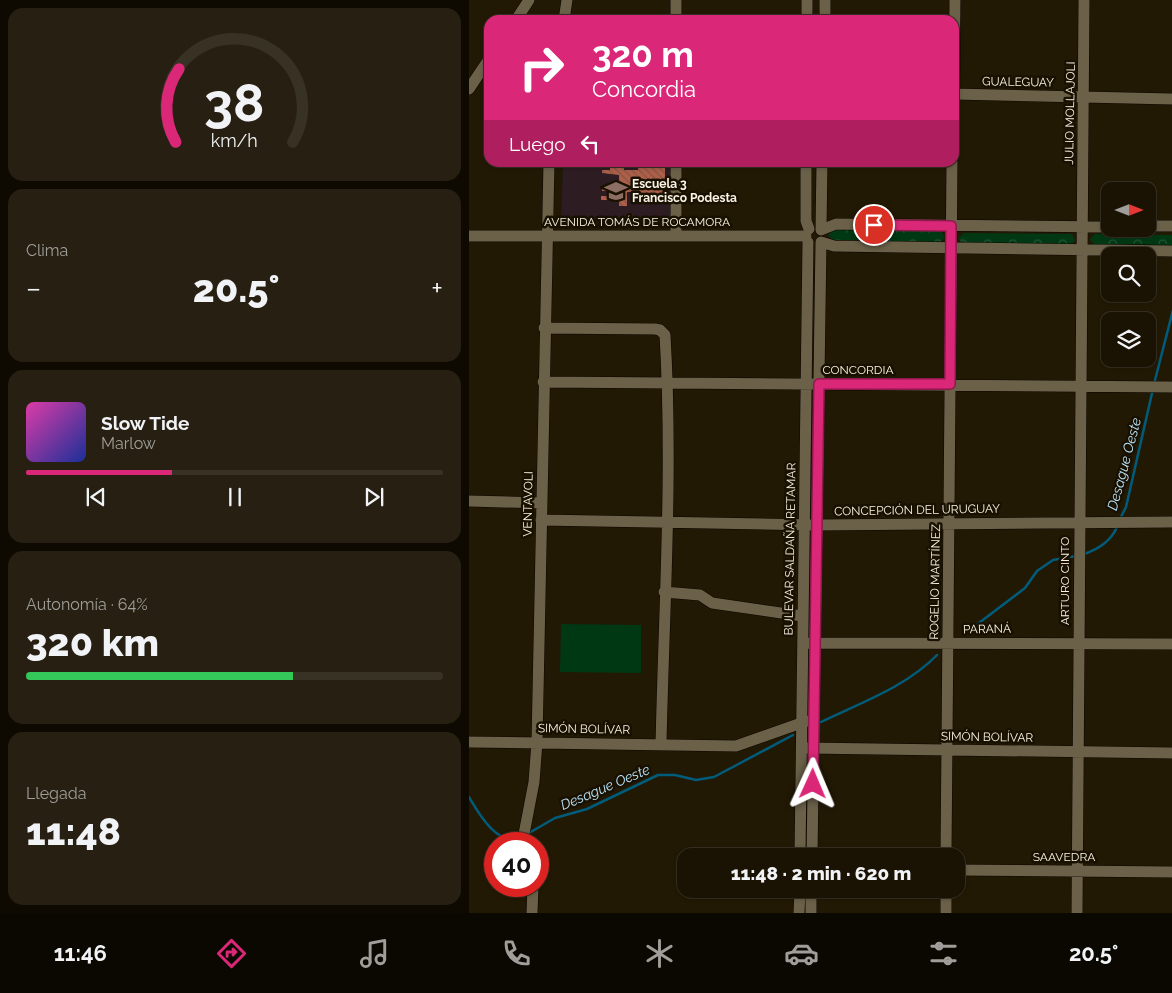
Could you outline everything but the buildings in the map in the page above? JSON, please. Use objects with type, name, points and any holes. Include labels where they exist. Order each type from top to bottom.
[{"type":"street","points":[[518,15],[529,0]]},
{"type":"street","points":[[565,15],[567,0]]},
{"type":"street","points":[[676,0],[676,15]]},
{"type":"street","points":[[807,0],[807,15]]},
{"type":"street","points":[[825,0],[825,15]]},
{"type":"street","points":[[955,0],[955,15]]},
{"type":"street","name":"JULIO MOLLAJOLI","points":[[1082,250],[1084,0]]},
{"type":"street","points":[[469,89],[484,66]]},
{"type":"street","name":"GUALEGUAY","points":[[959,94],[1172,100]]},
{"type":"street","name":"VENTAVOLI","points":[[526,832],[534,782],[537,742],[544,328],[549,167]]},
{"type":"street","points":[[676,167],[676,236]]},
{"type":"street","name":"BULEVAR SALDAÑA RETAMAR","points":[[801,848],[808,748],[814,720],[808,643],[803,616],[808,236],[806,221],[806,167]]},
{"type":"street","name":"BULEVAR SALDAÑA RETAMAR","points":[[812,848],[808,748],[802,722],[816,525],[821,242],[824,236],[821,230],[823,167]]},
{"type":"street","name":"ROGELIO MARTÍNEZ","points":[[946,848],[952,167]]},
{"type":"street","points":[[1101,227],[836,224],[821,230],[815,227],[808,236],[815,245],[821,242],[834,246],[1172,251]]},
{"type":"street","points":[[1157,226],[1172,226]]},
{"type":"street","name":"AVENIDA TOMÁS DE ROCAMORA","points":[[469,236],[808,236]]},
{"type":"street","name":"ARTURO CINTO","points":[[1077,913],[1082,250]]},
{"type":"street","points":[[544,328],[659,330],[665,335],[668,382],[667,523],[661,744]]},
{"type":"street","name":"CONCORDIA","points":[[543,382],[1172,387]]},
{"type":"street","points":[[469,501],[542,502]]},
{"type":"street","name":"CONCEPCIÓN DEL URUGUAY","points":[[541,520],[816,525],[1172,522]]},
{"type":"street","points":[[664,592],[700,595],[712,603],[803,616]]},
{"type":"street","name":"PARANÁ","points":[[808,643],[948,644],[1078,642],[1172,644]]},
{"type":"street","name":"SIMÓN BOLÍVAR","points":[[469,742],[742,745],[802,722],[814,720]]},
{"type":"street","name":"SIMÓN BOLÍVAR","points":[[808,748],[1172,753]]},
{"type":"street","name":"SAAVEDRA","points":[[965,870],[1172,872]]},
{"type":"street","points":[[532,913],[533,897]]},
{"type":"street","points":[[799,913],[800,898]]},
{"type":"street","points":[[811,898],[811,913]]},
{"type":"street","points":[[946,898],[946,913]]},
{"type":"shaded area","name":"Escuela 3 Francisco Podesta","points":[[563,167],[671,167],[671,220],[561,221]]},
{"type":"green space","points":[[833,230],[941,231],[945,237],[941,242],[833,240],[828,235]]},
{"type":"green space","points":[[964,233],[1072,234],[1075,240],[1071,245],[962,243],[958,238]]},
{"type":"green space","points":[[1095,234],[1101,234],[1101,238],[1157,238],[1157,235],[1172,235],[1172,245],[1094,244],[1090,239]]},
{"type":"green space","points":[[561,624],[641,625],[641,673],[560,672]]},
{"type":"waterway","name":"Desague Oeste","points":[[1154,384],[1173,310]]},
{"type":"waterway","name":"Desague Oeste","points":[[1120,519],[1126,507],[1153,389]]},
{"type":"waterway","name":"Desague Oeste","points":[[1084,554],[1104,544],[1117,527]]},
{"type":"waterway","name":"Desague Oeste","points":[[967,632],[1025,588],[1037,571],[1053,560],[1076,556]]},
{"type":"waterway","name":"Desague Oeste","points":[[821,722],[897,685],[925,666],[937,655]]},
{"type":"waterway","name":"Desague Oeste","points":[[531,832],[555,818],[587,809],[658,775],[675,775],[696,780],[714,777],[793,735]]},
{"type":"waterway","name":"Desague Oeste","points":[[469,797],[478,812],[495,832]]},
{"type":"place","name":"Escuela 3 Francisco Podesta","points":[[616,191]]},
{"type":"route","points":[[813,784],[819,384],[950,384],[951,226],[874,225]]}]
